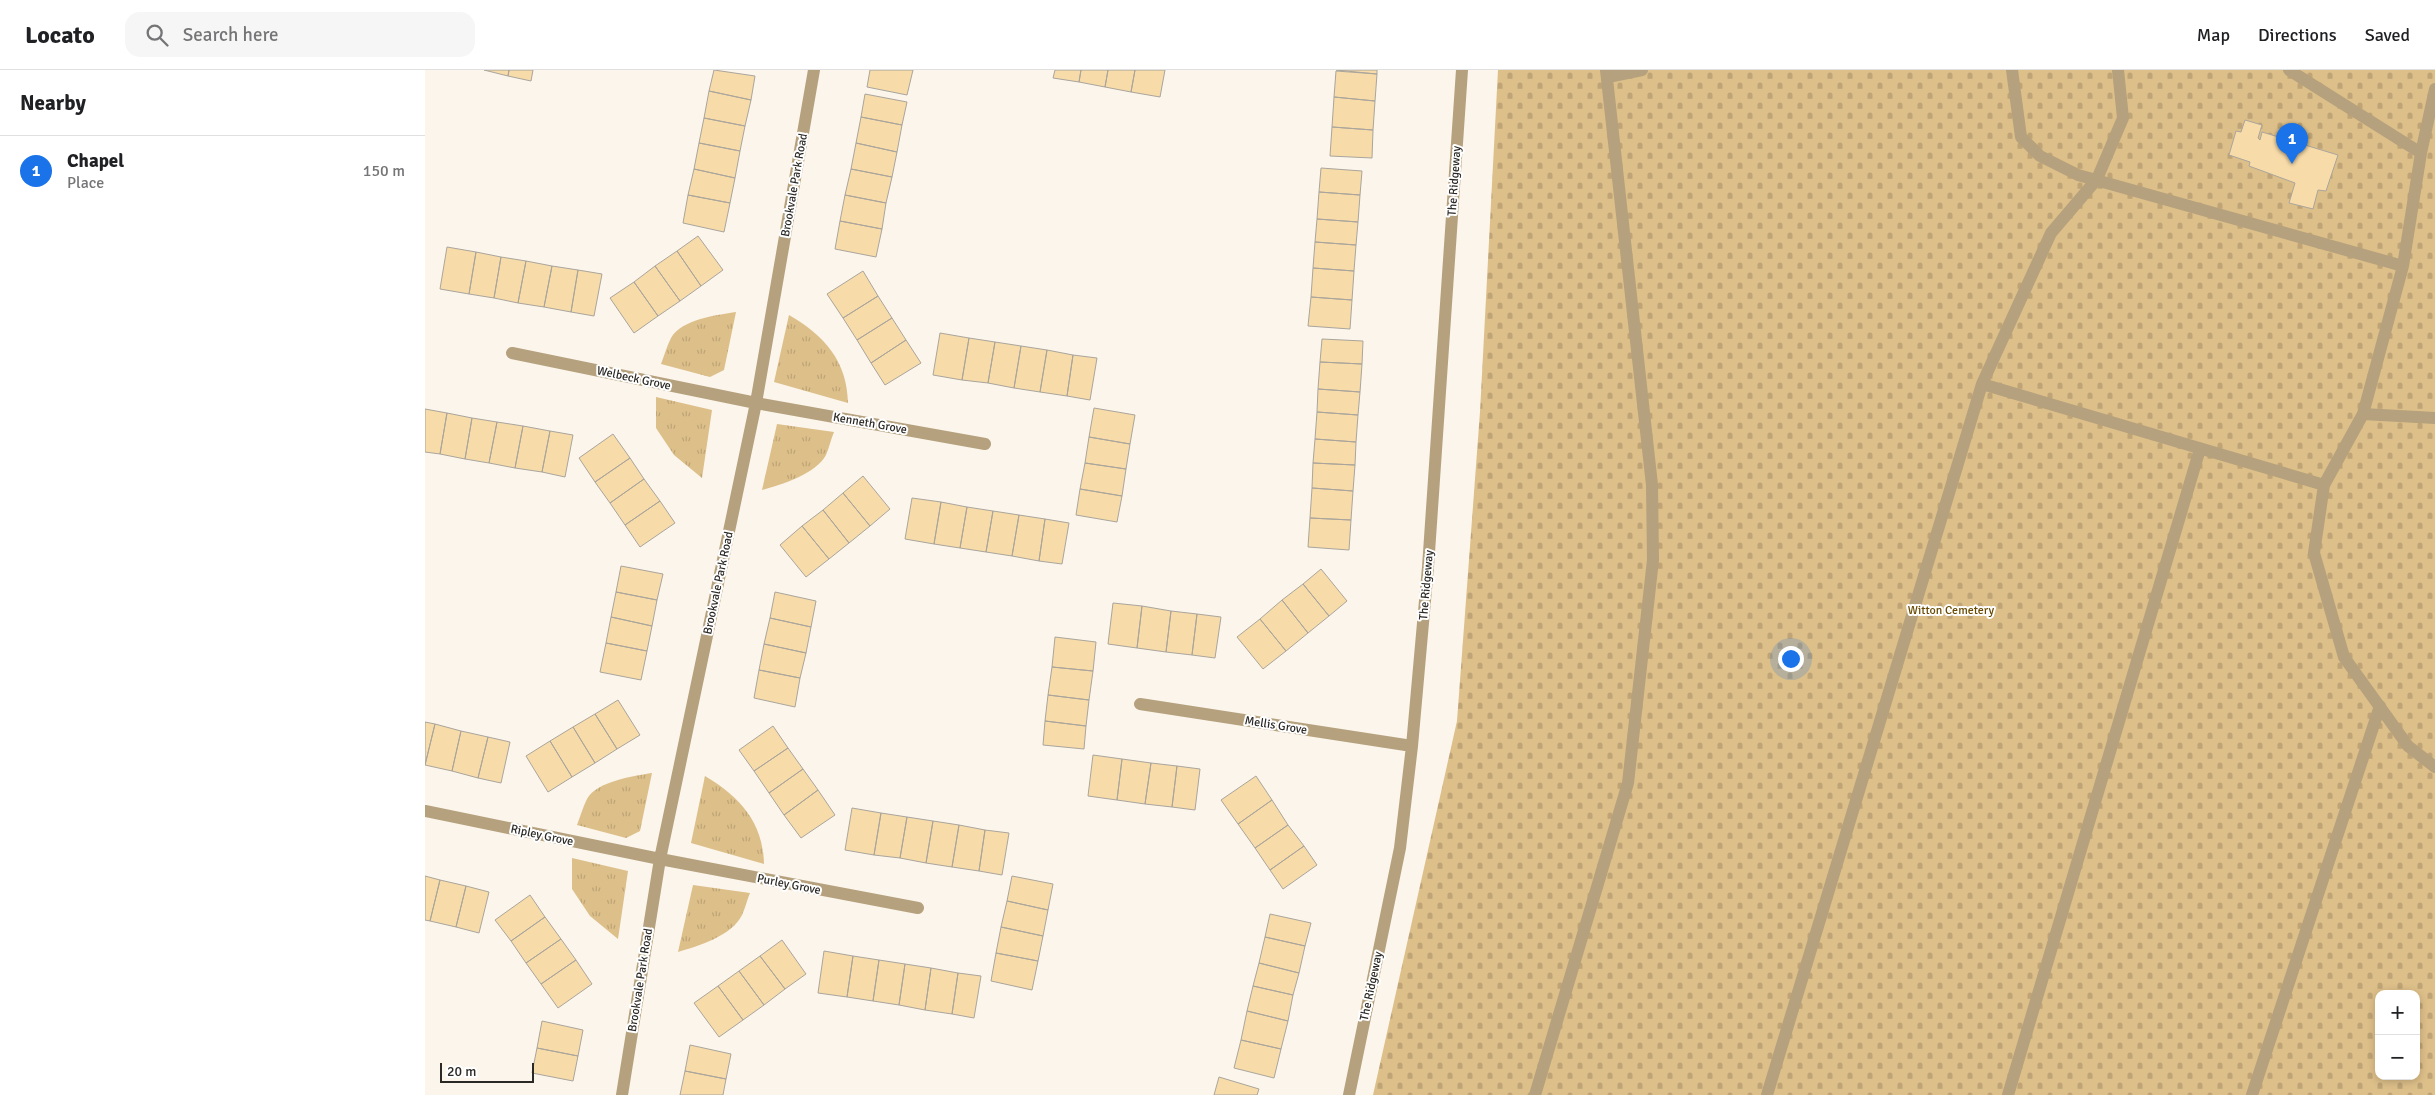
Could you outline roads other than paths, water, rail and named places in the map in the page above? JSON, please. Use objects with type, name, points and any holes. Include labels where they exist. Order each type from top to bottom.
[{"type":"street","name":"Brookvale Park Road","points":[[622,1095],[659,859],[756,403],[814,70]]},
{"type":"street","name":"The Ridgeway","points":[[1349,1095],[1399,848],[1412,746],[1428,567],[1462,70]]},
{"type":"street","points":[[1535,1095],[1628,783],[1653,560],[1653,485],[1607,74],[1642,70]]},
{"type":"street","points":[[2011,70],[2021,137],[2040,156],[2077,175],[2097,179],[2403,266]]},
{"type":"street","points":[[1767,1095],[1982,384],[2051,233],[2097,179],[2123,118],[2118,70]]},
{"type":"street","points":[[2289,70],[2421,154]]},
{"type":"street","points":[[2435,89],[2421,154],[2403,266],[2363,414],[2324,485],[2314,552],[2344,657],[2408,746],[2435,767]]},
{"type":"street","name":"Welbeck Grove","points":[[512,353],[756,403]]},
{"type":"street","points":[[1982,384],[2324,485]]},
{"type":"street","name":"Kenneth Grove","points":[[756,403],[985,444]]},
{"type":"street","points":[[2363,414],[2435,418]]},
{"type":"street","points":[[2008,1095],[2200,449]]},
{"type":"street","name":"Mellis Grove","points":[[1140,704],[1412,746]]},
{"type":"street","points":[[2252,1095],[2380,706]]},
{"type":"street","name":"Ripley Grove","points":[[425,811],[659,859]]},
{"type":"street","name":"Purley Grove","points":[[659,859],[918,908]]},
{"type":"place","name":"Chapel","points":[[2292,164]]},
{"type":"park label","name":"Witton Cemetery","points":[[1951,610]]}]
